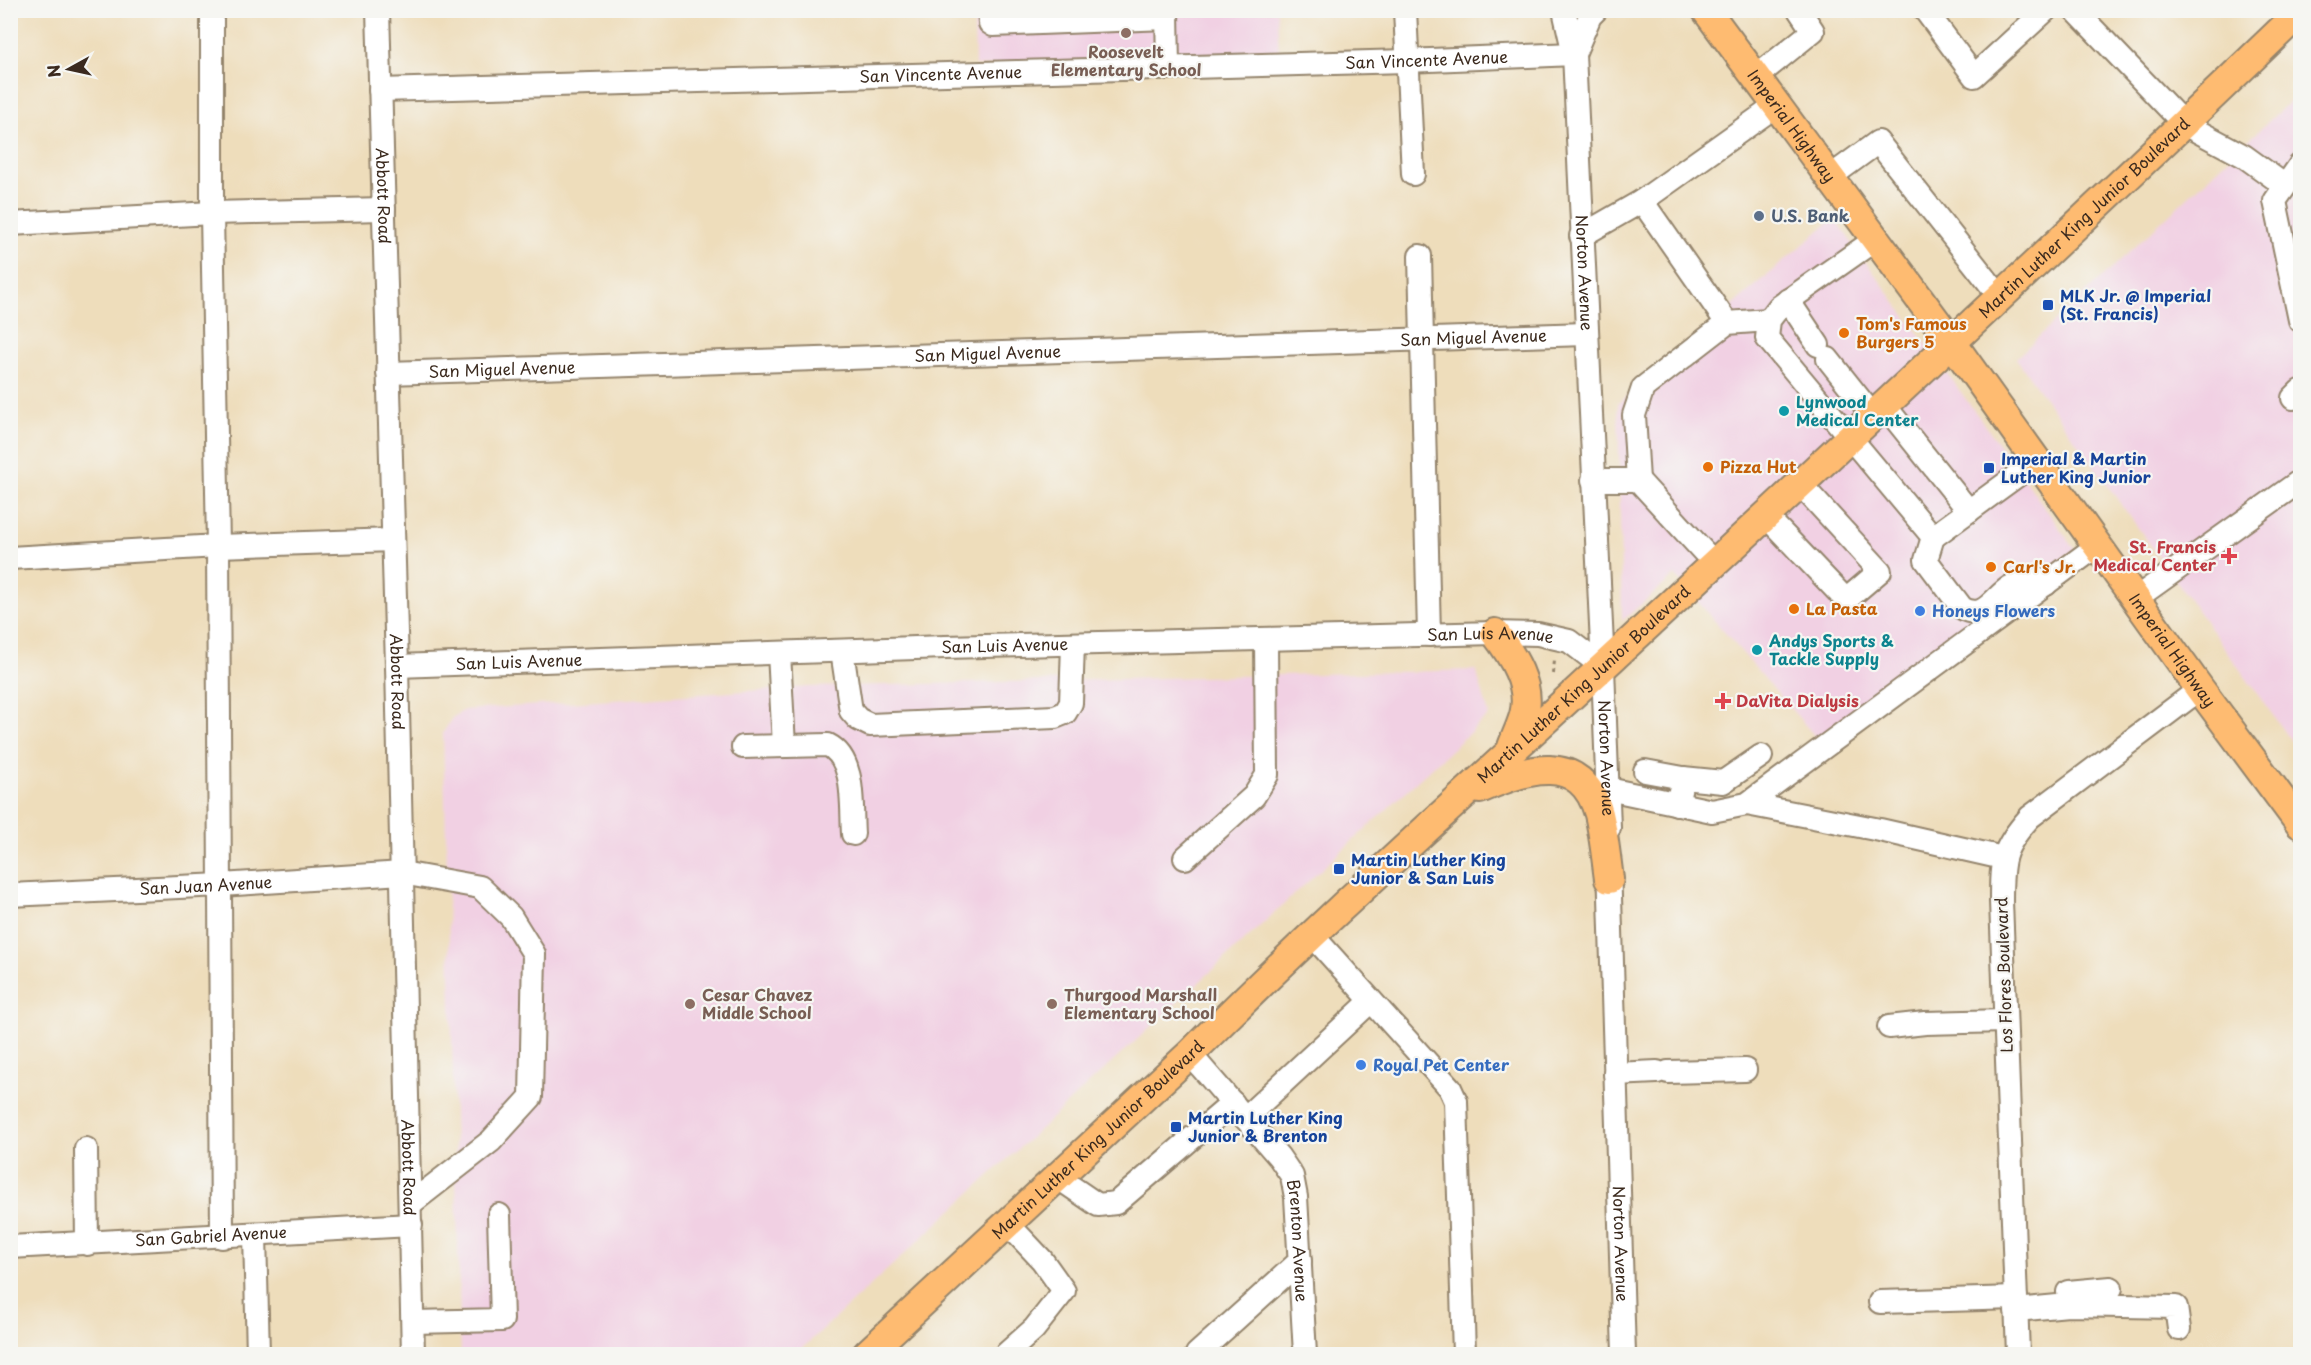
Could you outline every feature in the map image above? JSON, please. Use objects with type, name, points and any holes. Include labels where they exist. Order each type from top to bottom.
[{"type":"main road","name":"Imperial Highway","points":[[1706,10],[1953,344],[2200,689],[2301,824]]},
{"type":"main road","name":"Martin Luther King Junior Boulevard","points":[[880,1351],[1008,1224],[1312,936],[1953,344],[2301,12]]},
{"type":"main road","points":[[1495,633],[1511,654],[1524,687],[1525,713],[1511,751]]},
{"type":"main road","points":[[1461,797],[1506,777],[1528,771],[1548,769],[1566,772],[1579,780],[1589,793],[1598,814],[1609,879]]},
{"type":"street","points":[[212,10],[212,213],[221,885],[222,1237]]},
{"type":"street","name":"Abbott Road","points":[[378,10],[414,1354]]},
{"type":"street","points":[[989,10],[990,23],[993,25],[1167,14],[1167,68]]},
{"type":"street","points":[[1405,10],[1413,174]]},
{"type":"street","name":"Norton Avenue","points":[[1564,10],[1574,54],[1603,667],[1624,1354]]},
{"type":"street","name":"Norton Avenue","points":[[1574,54],[1590,16],[1596,10]]},
{"type":"street","points":[[1756,77],[1814,31],[1798,10]]},
{"type":"street","points":[[1925,10],[1974,76],[2046,10]]},
{"type":"street","points":[[2075,10],[2184,124],[2244,156],[2284,185]]},
{"type":"street","name":"San Vincente Avenue","points":[[380,90],[1406,61],[1574,54]]},
{"type":"street","points":[[1581,236],[1642,201],[1777,105]]},
{"type":"street","points":[[1830,177],[1878,142],[2001,298]]},
{"type":"street","points":[[2301,165],[2284,185],[2275,201],[2301,320]]},
{"type":"street","points":[[1642,201],[1726,322]]},
{"type":"street","points":[[10,224],[212,213],[384,209]]},
{"type":"street","points":[[1876,239],[1779,307],[1769,320],[1767,338],[1933,537]]},
{"type":"street","points":[[1419,256],[1429,635]]},
{"type":"street","points":[[1788,300],[1823,352],[1969,511]]},
{"type":"street","points":[[1714,564],[1638,480],[1634,415],[1643,388],[1726,322],[1769,320]]},
{"type":"street","name":"San Miguel Avenue","points":[[388,373],[1586,334]]},
{"type":"street","points":[[2037,461],[1933,537],[1926,560],[1962,609],[1969,612],[1978,613],[1987,609],[2011,586],[2025,581],[2038,579],[2046,585]]},
{"type":"street","points":[[1593,480],[1638,480]]},
{"type":"street","points":[[2135,599],[2301,481]]},
{"type":"street","points":[[1766,516],[1846,600],[1880,571],[1801,484]]},
{"type":"street","points":[[10,558],[218,546],[393,540]]},
{"type":"street","points":[[1747,804],[2097,546]]},
{"type":"street","name":"San Luis Avenue","points":[[397,666],[1495,633],[1538,634],[1569,641],[1603,667]]},
{"type":"street","points":[[1185,858],[1254,796],[1267,775],[1266,639]]},
{"type":"street","points":[[842,651],[851,711],[858,719],[870,725],[1055,717],[1065,713],[1071,703],[1072,644]]},
{"type":"street","points":[[779,653],[784,746]]},
{"type":"street","name":"Los Flores Boulevard","points":[[2018,1354],[2001,892],[2003,858],[2009,843],[2036,812],[2200,689]]},
{"type":"street","points":[[743,747],[828,745],[838,750],[846,765],[853,834]]},
{"type":"street","points":[[1645,771],[1723,782],[1761,756]]},
{"type":"street","points":[[1677,804],[1683,778]]},
{"type":"street","points":[[1608,789],[1712,811],[1747,804],[1880,830],[2003,858]]},
{"type":"street","name":"San Juan Avenue","points":[[10,895],[221,885],[402,873],[480,887],[511,916],[534,954],[531,1097],[491,1141],[410,1215]]},
{"type":"street","points":[[1312,936],[1450,1088],[1456,1101],[1464,1354]]},
{"type":"street","points":[[1057,1178],[1098,1205],[1116,1203],[1239,1111],[1371,1001]]},
{"type":"street","points":[[1889,1027],[1925,1023],[2005,1021]]},
{"type":"street","name":"Brenton Avenue","points":[[1190,1054],[1279,1157],[1292,1176],[1296,1197],[1305,1354]]},
{"type":"street","points":[[1615,1074],[1745,1070]]},
{"type":"street","points":[[86,1149],[87,1244]]},
{"type":"street","name":"San Gabriel Avenue","points":[[10,1247],[255,1235],[410,1215]]},
{"type":"street","points":[[413,1322],[502,1320],[499,1215]]},
{"type":"street","points":[[1006,1354],[1034,1329],[1064,1291],[1042,1260],[1008,1224]]},
{"type":"street","points":[[255,1235],[258,1354]]},
{"type":"street","points":[[1197,1354],[1300,1261]]},
{"type":"street","points":[[2016,1301],[2111,1288]]},
{"type":"street","points":[[1880,1302],[2016,1301],[2068,1305],[2176,1307],[2179,1329]]},
{"type":"path","points":[[1553,674],[1554,659]]},
{"type":"shaded area","name":"Roosevelt Elementary School","points":[[974,11],[1277,11],[1279,56],[975,66]]},
{"type":"shaded area","name":"St. Francis Medical Center","points":[[2300,92],[2300,753],[2016,358]]},
{"type":"shaded area","points":[[1834,218],[2075,549],[1819,741],[1675,575],[1622,621],[1618,404]]},
{"type":"shaded area","name":"Cesar Chavez Middle School","points":[[1476,670],[1489,715],[796,1354],[461,1354],[443,733],[452,718],[464,710],[809,687]]},
{"type":"place","name":"Roosevelt Elementary School","points":[[1126,33]]},
{"type":"place","name":"U.S. Bank","points":[[1759,216]]},
{"type":"place","name":"MLK Jr. @ Imperial (St. Francis)","points":[[2048,305]]},
{"type":"place","name":"Tom's Famous Burgers 5","points":[[1844,333]]},
{"type":"place","name":"Lynwood Medical Center","points":[[1784,411]]},
{"type":"place","name":"Pizza Hut","points":[[1708,467]]},
{"type":"place","name":"Imperial & Martin Luther King Junior","points":[[1989,468]]},
{"type":"place","name":"St. Francis Medical Center","points":[[2229,556]]},
{"type":"place","name":"Carl's Jr.","points":[[1991,567]]},
{"type":"place","name":"La Pasta","points":[[1794,609]]},
{"type":"place","name":"Honeys Flowers","points":[[1920,611]]},
{"type":"place","name":"Andys Sports & Tackle Supply","points":[[1757,650]]},
{"type":"place","name":"DaVita Dialysis","points":[[1723,701]]},
{"type":"place","name":"Martin Luther King Junior & San Luis","points":[[1339,869]]},
{"type":"place","name":"Cesar Chavez Middle School","points":[[690,1004]]},
{"type":"place","name":"Thurgood Marshall Elementary School","points":[[1052,1004]]},
{"type":"place","name":"Royal Pet Center","points":[[1361,1065]]},
{"type":"place","name":"Martin Luther King Junior & Brenton","points":[[1176,1127]]}]
